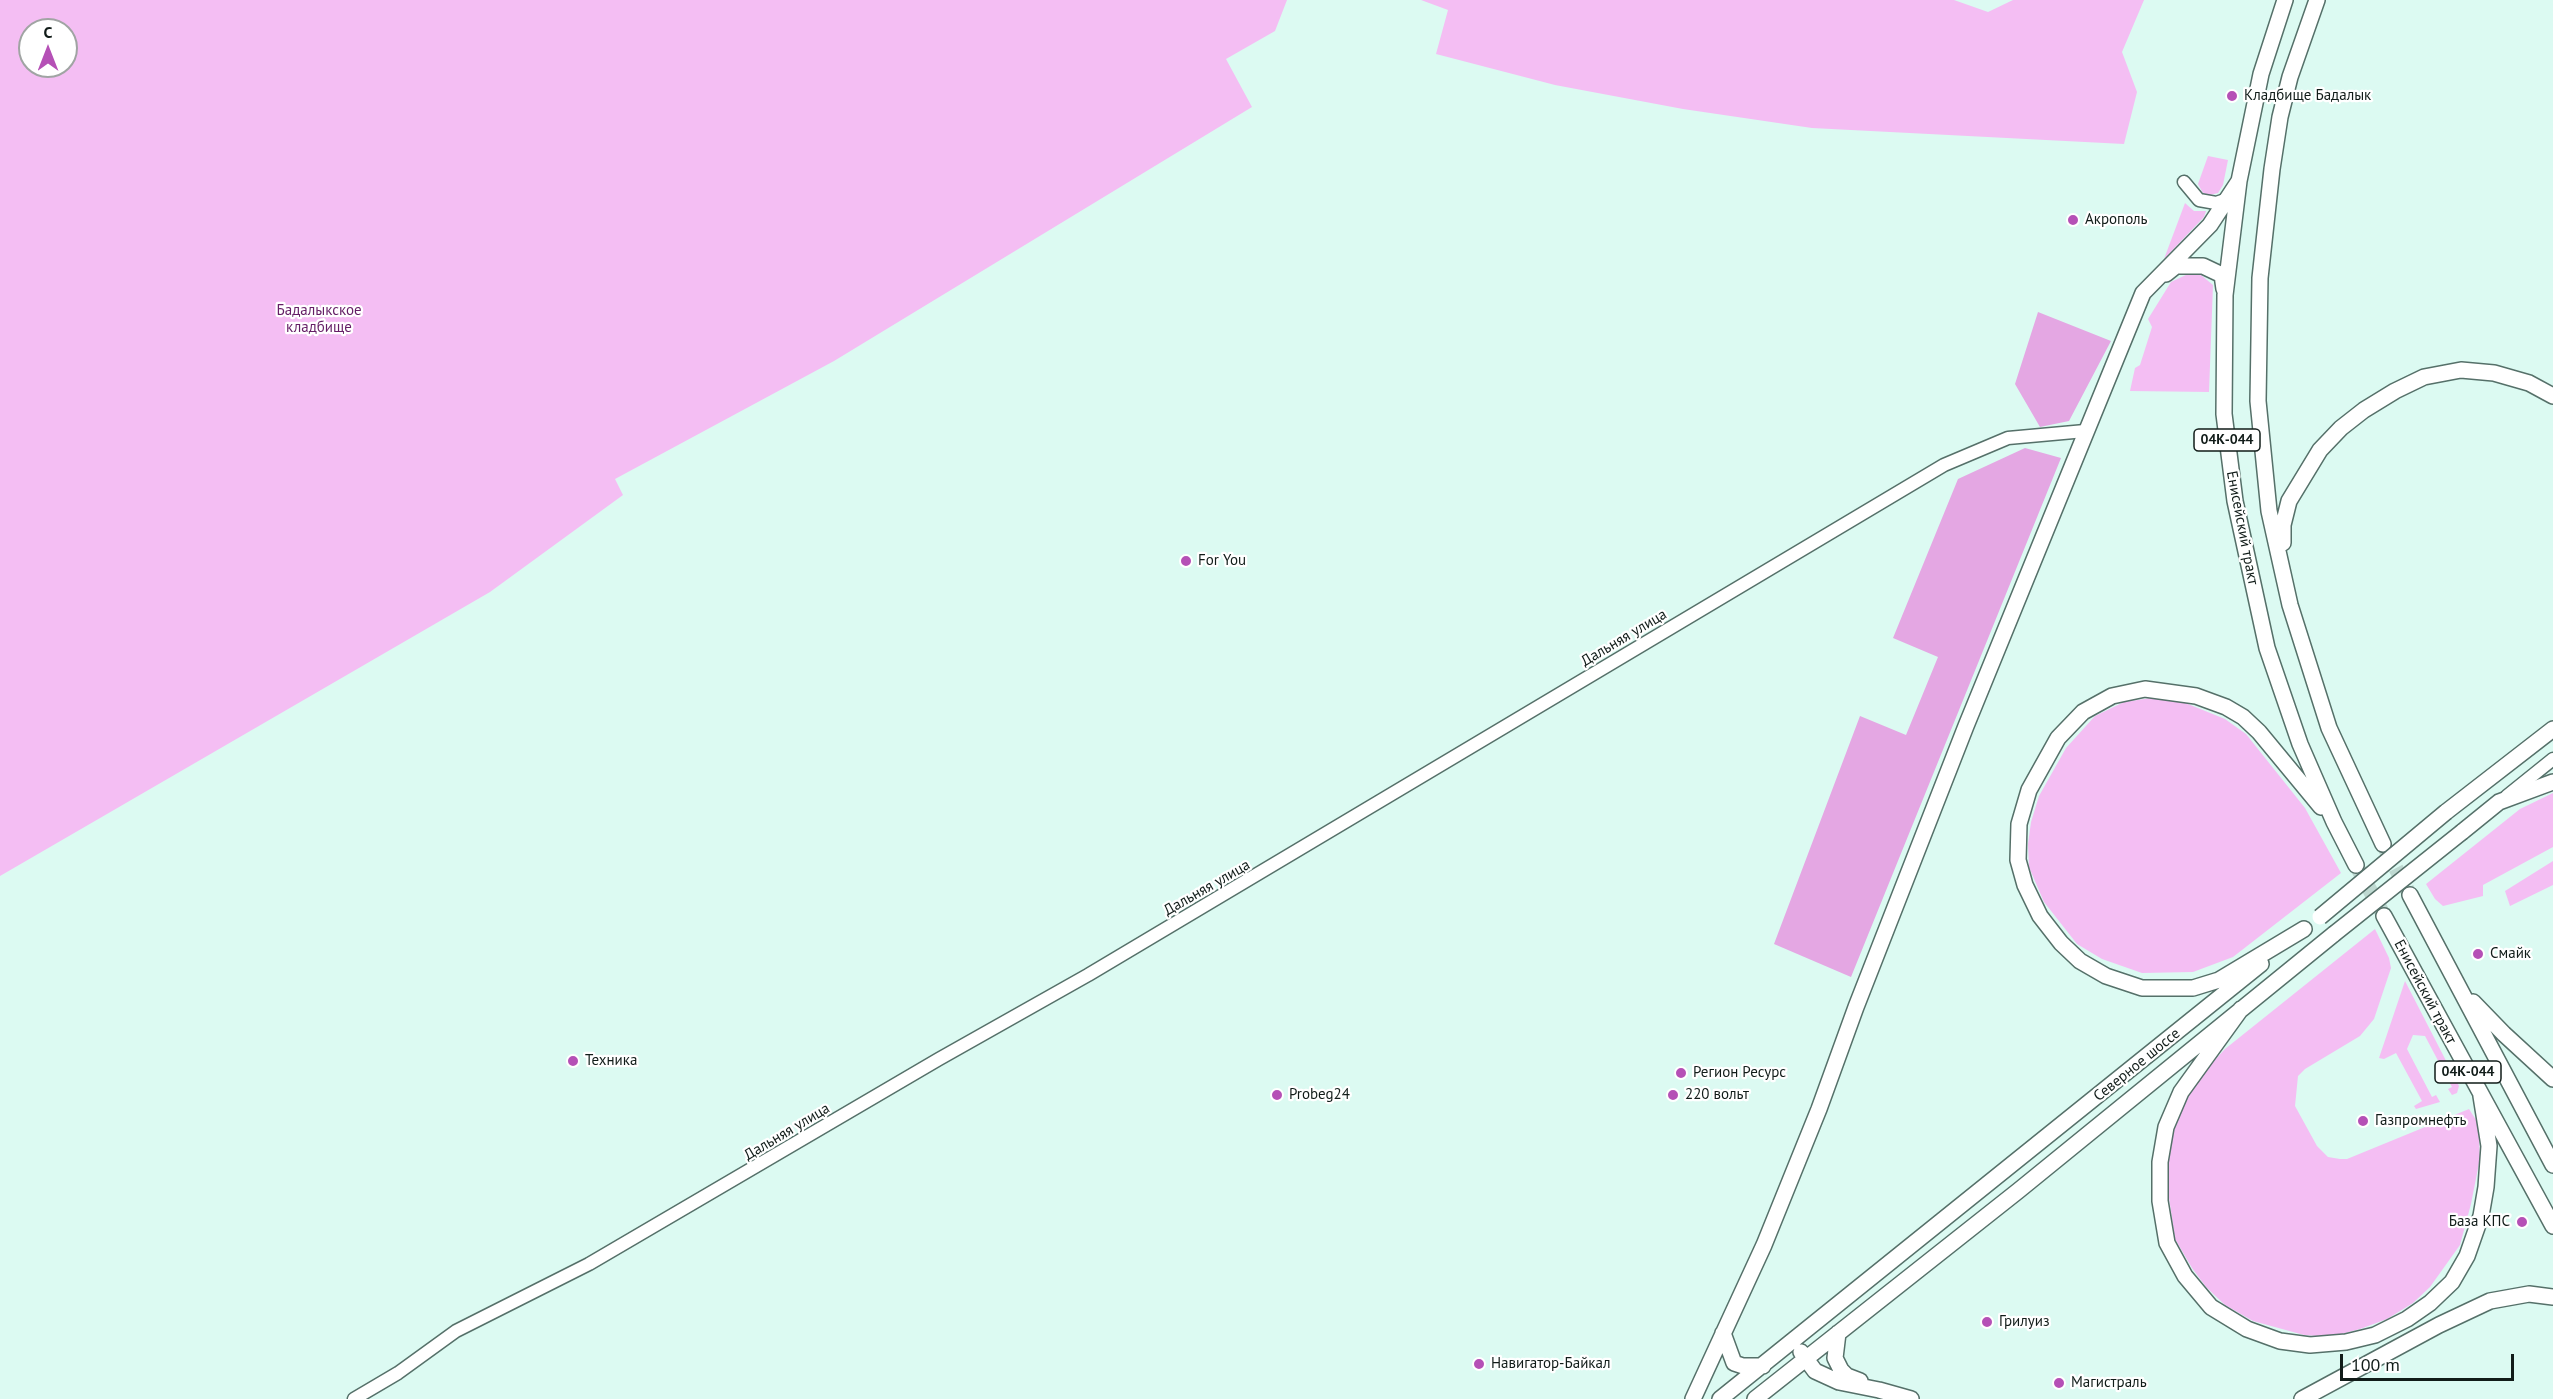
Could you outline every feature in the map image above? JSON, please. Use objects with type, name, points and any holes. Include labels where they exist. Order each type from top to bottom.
[{"type":"main road","name":"Енисейский тракт","points":[[2285,0],[2260,74],[2238,181],[2225,295],[2224,414],[2241,531],[2267,648],[2300,744],[2334,822],[2356,865]]},
{"type":"main road","name":"Енисейский тракт","points":[[2317,0],[2293,68],[2280,117],[2260,278],[2258,401],[2269,511],[2283,576],[2329,728],[2383,844]]},
{"type":"main road","points":[[1694,1399],[1764,1245],[2085,431],[2143,293],[2196,240],[2238,181]]},
{"type":"main road","points":[[2143,293],[2176,266],[2190,265],[2222,275],[2225,295]]},
{"type":"main road","points":[[2283,576],[2283,525],[2289,501],[2320,450],[2364,410],[2424,377],[2461,370],[2494,373],[2529,383],[2553,396]]},
{"type":"main road","points":[[2304,929],[2219,980],[2193,988],[2142,988],[2106,976],[2080,961],[2061,943],[2040,916],[2025,885],[2018,860],[2019,824],[2029,790],[2058,738],[2083,712],[2112,696],[2145,689],[2196,696],[2226,707],[2243,717],[2259,732],[2334,822]]},
{"type":"main road","name":"Северное шоссе","points":[[1720,1399],[1794,1342],[2320,917],[2446,812],[2552,730]]},
{"type":"main road","points":[[2499,802],[2553,782]]},
{"type":"main road","name":"Северное шоссе","points":[[1755,1399],[2018,1191],[2499,802]]},
{"type":"main road","name":"04К-044","points":[[2410,895],[2553,1164]]},
{"type":"main road","name":"Енисейский тракт","points":[[2384,916],[2553,1226]]},
{"type":"main road","points":[[2459,988],[2553,1079]]},
{"type":"main road","points":[[2241,1009],[2181,1092],[2166,1127],[2160,1162],[2160,1201],[2167,1243],[2185,1276],[2211,1307],[2247,1329],[2280,1341],[2310,1345],[2346,1342],[2375,1335],[2408,1319],[2430,1303],[2452,1282],[2467,1256],[2481,1216],[2486,1187],[2489,1146],[2481,1096]]},
{"type":"main road","points":[[2302,1399],[2439,1325],[2490,1301],[2529,1294],[2553,1298]]},
{"type":"main road","points":[[1723,1333],[1734,1362],[1743,1366],[1763,1366]]},
{"type":"main road","points":[[1838,1333],[1835,1358],[1841,1370],[1847,1376],[1879,1390]]},
{"type":"main road","points":[[1794,1342],[1815,1371],[1839,1382],[1911,1399]]},
{"type":"street","points":[[2184,182],[2199,200],[2216,203],[2228,198]]},
{"type":"street","name":"Дальняя улица","points":[[354,1399],[398,1373],[456,1331],[589,1264],[939,1059],[1088,975],[1944,465],[2008,438],[2085,431]]},
{"type":"street","name":"Северное шоссе","points":[[2499,802],[2553,759]]},
{"type":"green space","name":"Бадалыкское кладбище","points":[[0,0],[1287,0],[1275,31],[1226,59],[1252,107],[834,361],[615,479],[623,495],[490,592],[0,876]]},
{"type":"green space","points":[[1421,0],[1954,0],[1988,12],[2013,0],[2144,0],[2122,52],[2137,92],[2124,144],[1812,128],[1683,109],[1555,85],[1436,54],[1448,10]]},
{"type":"green space","points":[[2208,156],[2228,160],[2223,185],[2218,193],[2210,195],[2203,193],[2198,184]]},
{"type":"green space","points":[[2185,203],[2194,211],[2206,211],[2204,217],[2164,259]]},
{"type":"green space","points":[[2188,274],[2201,275],[2213,285],[2209,392],[2130,391],[2135,368],[2140,365],[2152,327],[2148,319],[2171,282]]},
{"type":"green space","points":[[2158,697],[2183,702],[2225,719],[2246,734],[2305,808],[2341,873],[2233,957],[2193,972],[2142,973],[2102,959],[2077,944],[2044,902],[2029,867],[2028,844],[2031,822],[2039,796],[2066,748],[2095,716],[2124,702]]},
{"type":"green space","points":[[2553,793],[2553,847],[2483,885],[2483,896],[2443,906],[2435,899],[2426,884],[2520,809]]},
{"type":"green space","points":[[2553,861],[2553,885],[2510,906],[2505,891]]},
{"type":"green space","points":[[2375,929],[2389,958],[2391,968],[2374,1019],[2360,1036],[2305,1069],[2298,1076],[2295,1106],[2317,1146],[2328,1157],[2340,1159],[2347,1159],[2469,1109],[2478,1123],[2480,1158],[2460,1245],[2430,1287],[2413,1303],[2387,1319],[2330,1337],[2304,1335],[2253,1321],[2225,1305],[2206,1287],[2192,1268],[2175,1239],[2166,1177],[2169,1143],[2178,1114],[2198,1078],[2225,1049]]},
{"type":"green space","points":[[2405,981],[2459,1086],[2457,1093],[2452,1095],[2448,1089],[2452,1087],[2425,1036],[2413,1035],[2407,1049],[2432,1097],[2436,1095],[2440,1102],[2416,1109],[2414,1106],[2422,1101],[2396,1053],[2384,1059],[2379,1058]]},
{"type":"shaded area","points":[[2038,312],[2111,341],[2069,421],[2040,427],[2015,384]]},
{"type":"shaded area","points":[[2025,448],[2061,458],[1851,977],[1774,944],[1860,716],[1906,735],[1938,657],[1893,638],[1958,479]]},
{"type":"tunnel","points":[[2385,848],[2410,895]]},
{"type":"tunnel","points":[[2356,865],[2382,912]]},
{"type":"place","name":"Кладбище Бадалык","points":[[2232,96]]},
{"type":"place","name":"Акрополь","points":[[2073,220]]},
{"type":"place","name":"For You","points":[[1186,561]]},
{"type":"place","name":"Смайк","points":[[2478,954]]},
{"type":"place","name":"Техника","points":[[573,1061]]},
{"type":"place","name":"Регион Ресурс","points":[[1681,1073]]},
{"type":"place","name":"Probeg24","points":[[1277,1095]]},
{"type":"place","name":"220 вольт","points":[[1673,1095]]},
{"type":"place","name":"Газпромнефть","points":[[2363,1121]]},
{"type":"place","name":"База КПС","points":[[2522,1222]]},
{"type":"place","name":"Грилуиз","points":[[1987,1322]]},
{"type":"place","name":"Навигатор-Байкал","points":[[1479,1364]]},
{"type":"place","name":"Магистраль","points":[[2059,1383]]}]
